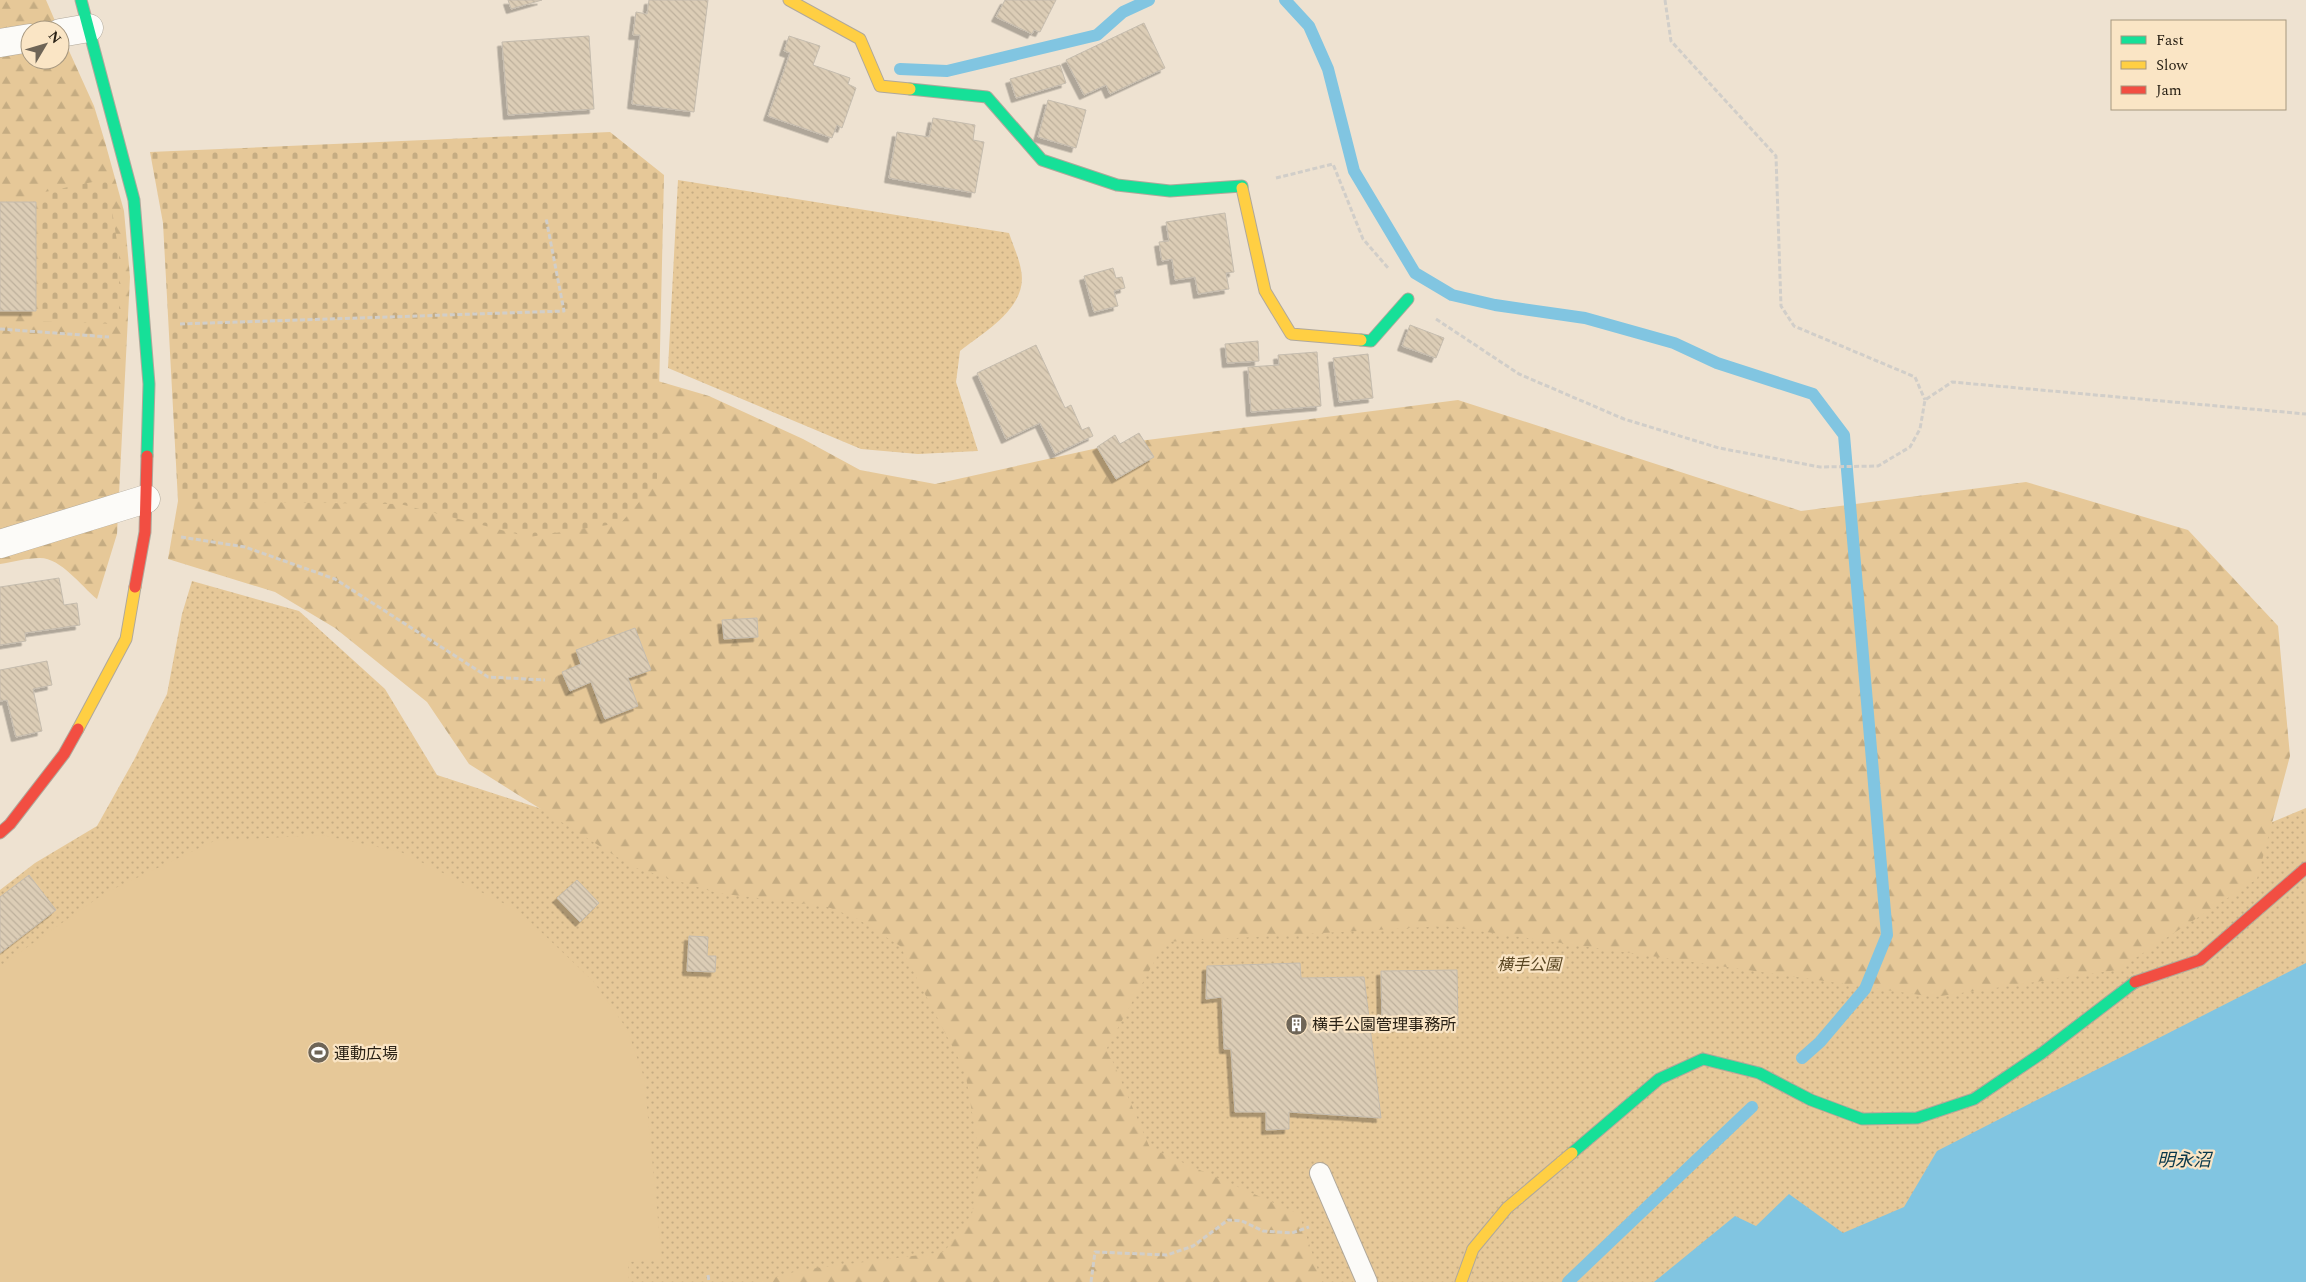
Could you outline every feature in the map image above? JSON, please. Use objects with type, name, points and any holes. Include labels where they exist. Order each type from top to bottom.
[{"type":"street","points":[[0,833],[10,824],[64,754],[126,639],[145,532],[149,384],[134,200],[81,0]]},
{"type":"street","points":[[789,0],[860,39],[880,86],[987,97],[1042,160],[1117,185],[1170,191],[1242,186],[1265,291],[1291,334],[1371,341],[1408,299]]},
{"type":"street","points":[[70,31],[89,28]]},
{"type":"street","points":[[0,43],[20,40]]},
{"type":"street","points":[[0,544],[146,499]]},
{"type":"street","points":[[1461,1282],[1473,1248],[1507,1208],[1660,1079],[1703,1059],[1759,1073],[1812,1100],[1862,1119],[1917,1118],[1974,1099],[2042,1053],[2130,984],[2200,960],[2306,868]]},
{"type":"lane","points":[[1320,1173],[1368,1282]]},
{"type":"path","points":[[1431,316],[1519,374],[1624,419],[1719,448],[1820,467],[1878,466],[1910,447],[1920,429],[1925,400],[1915,377],[1794,326],[1781,306],[1776,156],[1671,41],[1665,0]]},
{"type":"path","points":[[1242,186],[1333,164],[1363,239],[1393,275]]},
{"type":"path","points":[[144,325],[564,311],[546,218]]},
{"type":"path","points":[[0,329],[145,339]]},
{"type":"path","points":[[1925,400],[1952,382],[2306,414]]},
{"type":"path","points":[[145,532],[245,546],[335,579],[488,677],[545,680]]},
{"type":"path","points":[[1091,1282],[1095,1252],[1167,1255],[1193,1246],[1228,1220],[1242,1221],[1263,1231],[1292,1233],[1339,1216]]},
{"type":"path","points":[[708,1274],[709,1282]]},
{"type":"green space","points":[[0,0],[46,0],[55,20],[20,20],[20,70],[70,70],[70,53],[94,106],[124,211],[130,277],[117,534],[97,599],[63,568],[48,559],[30,559],[0,564]]},
{"type":"green space","points":[[610,132],[664,175],[657,481],[621,523],[529,537],[400,504],[178,501],[163,223],[150,152]]},
{"type":"green space","points":[[107,179],[119,254],[119,324],[39,321],[40,193]]},
{"type":"green space","points":[[678,180],[1009,233],[1021,270],[1022,283],[1018,296],[1012,307],[1003,317],[960,351],[956,382],[978,451],[918,454],[861,449],[668,368]]},
{"type":"green space","points":[[610,367],[709,396],[803,439],[860,470],[935,484],[1116,444],[1458,400],[1801,511],[2026,482],[2188,530],[2278,626],[2290,756],[2257,879],[2117,970],[1934,997],[1445,926],[1165,942],[1107,1048],[1150,1148],[1299,1214],[1322,1282],[758,1282],[801,1270],[944,1252],[972,1214],[980,1160],[965,1071],[900,946],[856,918],[825,906],[717,893],[633,867],[469,764],[427,702],[335,628],[275,592],[168,559],[178,501],[197,472]]},
{"type":"green space","name":"横手公園","points":[[192,581],[299,611],[385,689],[437,775],[582,822],[2169,865],[2306,808],[2306,1282],[0,1282],[0,890],[35,863],[97,826],[134,760],[167,694],[182,614]]},
{"type":"green space","name":"運動広場","points":[[322,835],[401,852],[519,911],[593,981],[627,1029],[644,1077],[662,1260],[628,1262],[629,1282],[0,1282],[0,966],[105,893],[214,841]]},
{"type":"water","name":"明永沼","points":[[2306,963],[2306,1282],[1654,1282],[1735,1216],[1756,1226],[1789,1194],[1843,1233],[1904,1207],[1937,1151]]},
{"type":"building","points":[[508,0],[542,0],[511,9]]},
{"type":"building","points":[[649,0],[708,0],[694,112],[632,104],[640,35],[633,35],[636,12],[647,14]]},
{"type":"building","points":[[1005,0],[1056,0],[1040,32],[1034,30],[1032,34],[996,17]]},
{"type":"building","points":[[1144,23],[1165,68],[1110,94],[1106,85],[1084,95],[1066,60]]},
{"type":"building","points":[[589,36],[594,109],[508,115],[502,42]]},
{"type":"building","points":[[789,36],[820,46],[813,65],[850,78],[848,84],[856,88],[842,128],[837,125],[832,138],[768,116],[790,53],[784,51]]},
{"type":"building","points":[[1060,65],[1066,83],[1016,98],[1010,79]]},
{"type":"building","points":[[1048,100],[1086,110],[1076,148],[1038,137]]},
{"type":"building","points":[[933,118],[975,125],[973,140],[984,142],[975,193],[889,178],[897,132],[929,137]]},
{"type":"building","points":[[0,202],[36,202],[36,311],[0,311]]},
{"type":"building","points":[[1225,213],[1234,272],[1226,273],[1229,289],[1198,294],[1195,277],[1175,280],[1172,259],[1162,261],[1159,242],[1169,241],[1166,222]]},
{"type":"building","points":[[1113,268],[1116,278],[1122,277],[1125,288],[1114,291],[1118,306],[1094,312],[1084,276]]},
{"type":"building","points":[[1410,325],[1444,338],[1436,358],[1402,346]]},
{"type":"building","points":[[1258,341],[1259,361],[1227,363],[1225,344]]},
{"type":"building","points":[[1036,345],[1065,408],[1071,405],[1082,430],[1089,427],[1093,436],[1055,454],[1040,423],[1006,439],[977,373]]},
{"type":"building","points":[[1317,352],[1321,406],[1251,412],[1248,367],[1279,365],[1278,355]]},
{"type":"building","points":[[1368,354],[1373,398],[1339,402],[1333,358]]},
{"type":"building","points":[[1139,433],[1154,457],[1116,479],[1097,447],[1115,435],[1120,444]]},
{"type":"building","points":[[59,578],[64,605],[77,603],[80,625],[25,633],[26,641],[0,645],[0,587]]},
{"type":"building","points":[[757,618],[758,637],[724,639],[722,620]]},
{"type":"building","points":[[635,628],[651,670],[628,678],[638,706],[605,719],[591,682],[570,691],[562,672],[581,664],[576,650]]},
{"type":"building","points":[[47,661],[52,685],[33,689],[42,731],[16,737],[7,700],[0,701],[0,670]]},
{"type":"building","points":[[29,875],[56,910],[0,953],[0,897]]},
{"type":"building","points":[[577,880],[599,903],[580,922],[557,898]]},
{"type":"building","points":[[689,936],[708,937],[707,956],[716,956],[715,972],[687,971]]},
{"type":"building","name":"横手公園管理事務所","points":[[1300,963],[1301,978],[1364,977],[1381,1118],[1289,1112],[1289,1129],[1266,1130],[1266,1112],[1235,1112],[1231,1049],[1224,1049],[1222,997],[1206,999],[1207,966]]},
{"type":"building","points":[[1457,970],[1458,1026],[1382,1027],[1381,971]]},
{"type":"waterway","points":[[900,69],[947,71],[1097,35],[1123,12],[1149,0]]},
{"type":"waterway","points":[[1285,0],[1309,26],[1328,69],[1354,171],[1415,273],[1452,295],[1495,305],[1585,318],[1674,343],[1717,363],[1813,394],[1844,435],[1887,935],[1865,989],[1820,1042],[1802,1058]]},
{"type":"waterway","points":[[1568,1282],[1752,1107]]},
{"type":"traffic: fast","points":[[81,0],[134,200],[149,384],[147,456]]},
{"type":"traffic: fast","points":[[910,89],[987,97],[1042,160],[1117,185],[1170,191],[1242,186],[1242,188]]},
{"type":"traffic: fast","points":[[1361,340],[1371,341],[1408,299]]},
{"type":"traffic: fast","points":[[1572,1153],[1659,1079],[1703,1059],[1759,1073],[1811,1100],[1862,1119],[1917,1118],[1974,1099],[2042,1053],[2135,982]]},
{"type":"traffic: slow","points":[[789,0],[860,39],[880,86],[910,89]]},
{"type":"traffic: slow","points":[[1242,188],[1265,291],[1291,334],[1361,340]]},
{"type":"traffic: slow","points":[[78,729],[126,639],[135,587]]},
{"type":"traffic: slow","points":[[1461,1282],[1473,1249],[1507,1208],[1572,1153]]},
{"type":"traffic: jam","points":[[135,587],[145,532],[147,456]]},
{"type":"traffic: jam","points":[[0,833],[10,824],[64,754],[78,729]]},
{"type":"traffic: jam","points":[[2135,982],[2200,960],[2306,868]]},
{"type":"place","name":"横手公園管理事務所","points":[[1296,1024]]},
{"type":"place","name":"運動広場","points":[[318,1053]]}]
